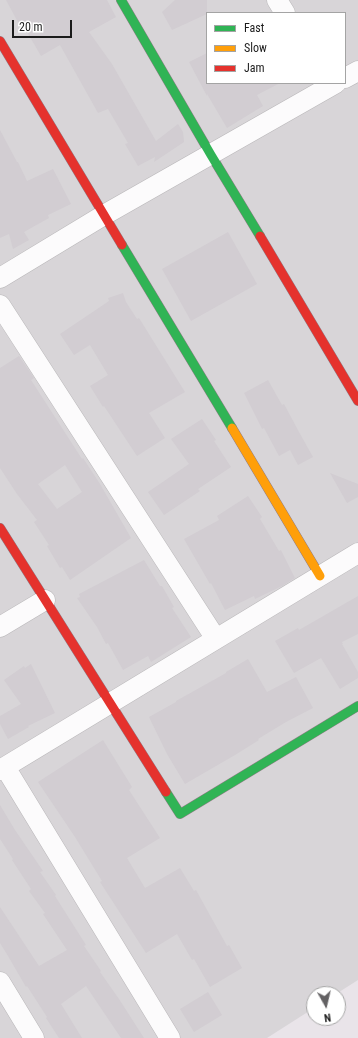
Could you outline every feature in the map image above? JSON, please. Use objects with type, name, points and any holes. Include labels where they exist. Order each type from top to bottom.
[{"type":"street","points":[[121,0],[211,155],[358,400]]},
{"type":"street","points":[[277,0],[284,12]]},
{"type":"street","points":[[0,41],[320,576]]},
{"type":"street","points":[[346,77],[358,71]]},
{"type":"street","points":[[0,278],[104,215],[211,155],[329,85]]},
{"type":"street","points":[[0,305],[216,639]]},
{"type":"street","points":[[0,528],[180,814],[358,706]]},
{"type":"street","points":[[170,1038],[2,769],[358,553]]},
{"type":"street","points":[[0,627],[45,600]]},
{"type":"street","points":[[0,982],[34,1038]]},
{"type":"shaded area","points":[[0,0],[358,0],[358,980],[346,988],[346,986],[306,986],[306,1013],[267,1038],[0,1038]]},
{"type":"building","points":[[6,0],[107,0],[116,17],[89,32],[112,64],[156,141],[178,124],[183,132],[184,142],[154,162],[155,157],[138,166],[125,144],[128,143],[108,109],[98,113],[60,45],[41,56],[23,25],[20,26]]},
{"type":"building","points":[[175,0],[207,0],[206,14],[172,30],[162,12]]},
{"type":"building","points":[[206,54],[206,84],[278,84],[257,95],[263,106],[227,128],[207,94],[207,96],[189,62]]},
{"type":"building","points":[[0,130],[27,181],[53,169],[71,204],[48,215],[49,218],[24,232],[29,240],[13,249],[9,234],[0,238]]},
{"type":"building","points":[[228,232],[257,284],[191,321],[162,269]]},
{"type":"building","points":[[123,293],[126,302],[137,319],[139,318],[185,392],[149,413],[165,438],[137,456],[90,386],[108,375],[90,345],[74,355],[60,334],[109,301],[108,298]]},
{"type":"building","points":[[19,356],[34,378],[31,380],[100,484],[131,538],[70,580],[62,567],[60,568],[47,546],[49,545],[34,522],[37,520],[17,494],[0,468],[0,368]],"holes":[[[65,465],[82,492],[57,509],[38,484]]]},
{"type":"building","points":[[268,380],[282,405],[284,404],[313,457],[298,465],[290,450],[279,456],[264,428],[262,429],[244,393]]},
{"type":"building","points":[[202,419],[231,467],[198,489],[200,491],[164,515],[148,492],[189,464],[171,439]]},
{"type":"building","points":[[330,473],[358,484],[358,497],[347,503]]},
{"type":"building","points":[[248,496],[262,517],[260,519],[279,551],[281,550],[295,578],[255,599],[254,596],[225,610],[211,583],[210,584],[184,539],[219,520],[217,516]]},
{"type":"building","points":[[144,560],[160,586],[162,586],[174,607],[172,608],[191,637],[151,662],[148,656],[123,670],[108,643],[106,644],[97,627],[77,598],[80,597],[79,594]]},
{"type":"building","points":[[358,596],[358,634],[342,642],[342,644],[358,672],[358,678],[340,689],[321,658],[294,673],[275,641],[298,628],[299,630]]},
{"type":"building","points":[[248,659],[267,692],[296,677],[313,708],[286,722],[235,755],[185,784],[167,754],[149,717]]},
{"type":"building","points":[[31,664],[55,713],[28,726],[29,727],[8,739],[0,724],[0,716],[21,704],[4,680],[24,666],[25,668]]},
{"type":"building","points":[[103,740],[132,787],[129,790],[160,838],[127,858],[145,888],[180,868],[194,891],[196,890],[227,946],[229,945],[242,968],[210,987],[194,959],[192,960],[177,934],[146,953],[100,882],[102,881],[75,837],[38,782]]},
{"type":"building","points":[[0,805],[43,871],[40,872],[56,895],[55,896],[86,945],[84,946],[101,971],[100,972],[144,1038],[121,1038],[86,986],[61,1004],[82,1038],[59,1038],[27,986],[26,987],[0,943],[0,907],[39,966],[67,950],[43,914],[45,913],[29,891],[31,889],[0,839]]},
{"type":"building","points":[[208,992],[222,1015],[194,1032],[180,1009]]},
{"type":"traffic: fast","points":[[121,0],[260,236]]},
{"type":"traffic: fast","points":[[122,245],[232,428]]},
{"type":"traffic: fast","points":[[166,792],[180,814],[358,706]]},
{"type":"traffic: slow","points":[[232,428],[320,576]]},
{"type":"traffic: jam","points":[[0,41],[122,245]]},
{"type":"traffic: jam","points":[[260,236],[358,401]]},
{"type":"traffic: jam","points":[[0,528],[166,792]]}]
